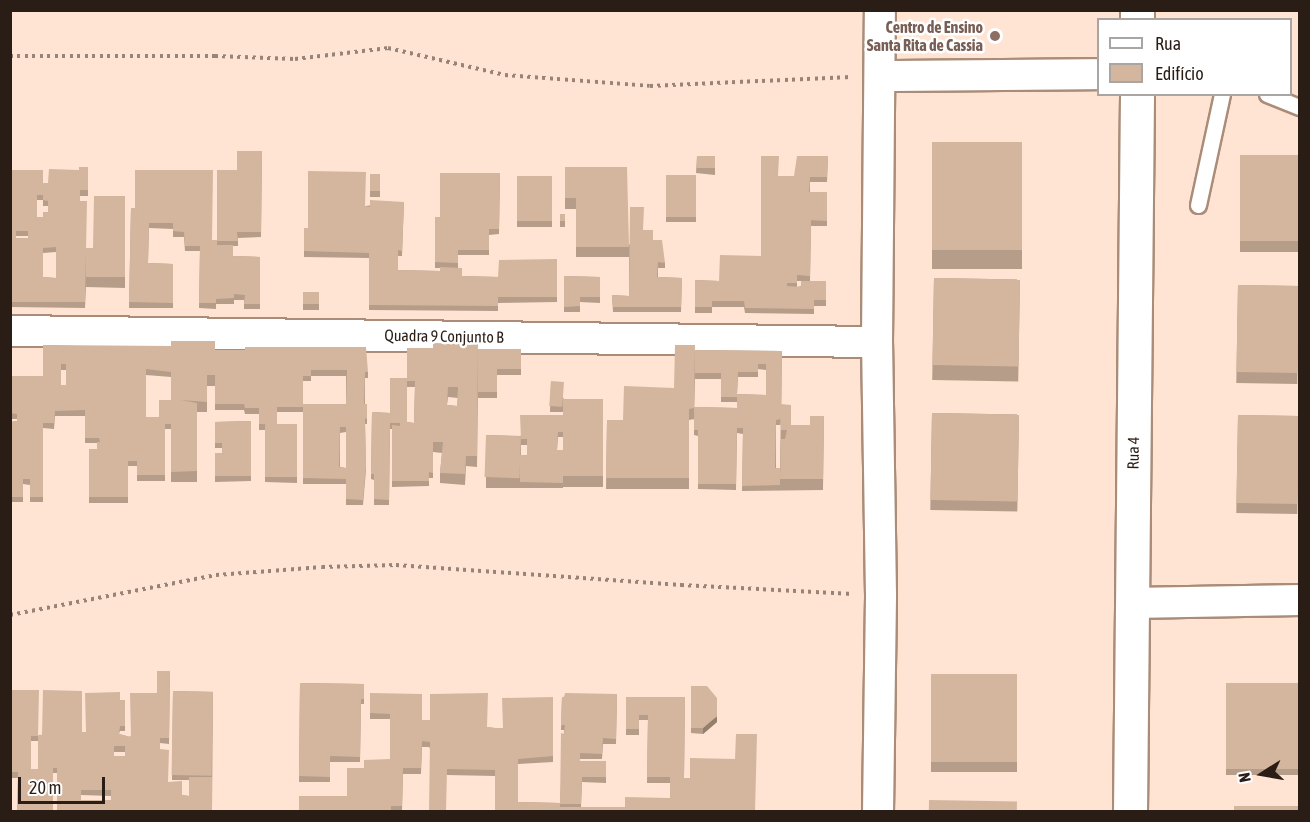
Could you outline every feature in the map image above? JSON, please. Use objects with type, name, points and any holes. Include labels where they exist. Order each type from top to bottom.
[{"type":"street","points":[[878,812],[881,595],[877,342],[880,10]]},
{"type":"street","points":[[881,76],[1097,74]]},
{"type":"street","name":"Rua 4","points":[[1130,812],[1137,96]]},
{"type":"street","name":"Quadra 9 Conjunto B","points":[[10,331],[877,342]]},
{"type":"street","points":[[1132,603],[1299,600]]},
{"type":"lane","points":[[1198,205],[1222,96]]},
{"type":"lane","points":[[1272,96],[1299,107]]},
{"type":"path","points":[[10,56],[215,56],[295,59],[388,48],[505,75],[650,86],[881,76]]},
{"type":"path","points":[[10,615],[216,575],[322,567],[396,565],[681,585],[881,595]]},
{"type":"building","points":[[932,142],[1022,142],[1022,250],[932,250]]},
{"type":"building","points":[[237,151],[262,151],[261,232],[237,232],[238,241],[217,241],[217,245],[233,245],[233,256],[260,257],[260,304],[244,304],[245,295],[234,294],[234,298],[216,299],[216,303],[199,303],[200,246],[185,246],[184,232],[173,231],[173,223],[149,223],[148,263],[173,264],[173,303],[129,302],[131,208],[135,208],[135,170],[213,170],[212,240],[217,240],[217,170],[237,170]]},
{"type":"building","points":[[1240,155],[1299,155],[1299,241],[1240,241]]},
{"type":"building","points":[[697,156],[715,156],[715,168],[697,168]]},
{"type":"building","points":[[761,156],[779,156],[778,176],[794,176],[797,156],[828,156],[827,177],[810,177],[809,192],[827,192],[827,221],[811,220],[810,276],[797,275],[797,283],[787,283],[787,286],[801,287],[801,281],[826,281],[826,300],[814,300],[814,309],[745,308],[744,301],[712,301],[712,307],[695,307],[695,280],[719,281],[720,255],[761,256]]},
{"type":"building","points":[[79,167],[88,167],[88,190],[80,190],[80,201],[87,201],[85,302],[10,302],[10,170],[43,170],[43,183],[48,183],[49,169],[79,170]],"holes":[[[37,195],[43,195],[43,200],[48,201],[48,212],[43,212],[43,217],[37,217]],[[16,231],[28,231],[28,238],[16,238]],[[56,247],[56,278],[43,277],[43,248]]]},
{"type":"building","points":[[565,167],[627,167],[629,247],[576,247],[576,198],[565,198]]},
{"type":"building","points":[[308,171],[366,172],[365,206],[370,207],[370,200],[404,202],[402,251],[398,250],[398,270],[440,271],[440,267],[462,268],[462,276],[498,277],[499,260],[557,259],[557,297],[498,297],[498,306],[369,305],[369,253],[304,251],[304,228],[308,228]]},
{"type":"building","points":[[440,173],[500,173],[499,229],[489,229],[489,250],[458,250],[458,263],[435,262],[435,217],[440,217]]},
{"type":"building","points":[[370,174],[380,174],[380,191],[370,191]]},
{"type":"building","points":[[666,175],[696,175],[696,217],[666,217]]},
{"type":"building","points":[[517,176],[552,176],[552,221],[517,221]]},
{"type":"building","points":[[94,196],[125,196],[125,277],[86,277],[86,248],[93,248]]},
{"type":"building","points":[[630,207],[644,207],[643,230],[653,230],[653,240],[662,240],[665,263],[658,262],[657,277],[682,278],[681,307],[613,307],[612,295],[629,296]]},
{"type":"building","points":[[560,214],[565,214],[565,221],[560,221]]},
{"type":"building","points":[[564,276],[600,277],[600,297],[580,297],[580,306],[564,307]]},
{"type":"building","points":[[934,278],[1020,280],[1018,366],[932,365]]},
{"type":"building","points":[[1238,285],[1299,286],[1297,373],[1236,372]]},
{"type":"building","points":[[303,292],[319,292],[319,304],[303,304]]},
{"type":"building","points":[[171,341],[215,341],[215,375],[207,375],[207,402],[181,400],[197,403],[197,471],[171,472]]},
{"type":"building","points":[[433,343],[478,344],[477,456],[466,456],[465,474],[440,473],[443,442],[433,442]],"holes":[[[448,387],[458,387],[457,406],[447,405]]]},
{"type":"building","points":[[43,345],[171,346],[171,372],[146,369],[146,417],[159,417],[159,400],[171,400],[171,424],[165,424],[165,475],[137,475],[137,461],[128,461],[128,497],[89,497],[89,449],[97,449],[99,438],[85,438],[85,410],[55,411],[54,423],[43,423],[43,497],[30,497],[30,479],[23,479],[23,497],[10,497],[10,422],[17,421],[17,414],[10,413],[10,376],[43,376]],"holes":[[[61,364],[66,364],[66,385],[61,385]]]},
{"type":"building","points":[[675,345],[695,345],[694,408],[689,409],[689,478],[606,478],[607,420],[623,420],[624,386],[674,388]]},
{"type":"building","points":[[245,347],[366,347],[368,372],[365,372],[364,404],[367,404],[367,419],[365,418],[366,465],[363,500],[346,499],[346,479],[303,478],[303,407],[277,407],[277,424],[297,424],[297,477],[265,477],[265,424],[259,424],[259,408],[245,408],[244,404],[215,404],[215,350],[245,350]],"holes":[[[311,370],[347,370],[346,404],[303,404],[303,376],[311,376]],[[340,427],[346,427],[346,468],[339,467]]]},
{"type":"building","points":[[407,348],[433,348],[433,473],[429,472],[429,481],[392,481],[392,425],[400,426],[400,423],[390,423],[389,500],[374,499],[374,474],[371,474],[372,412],[390,413],[390,378],[407,378]],"holes":[[[407,381],[415,381],[414,423],[407,422]]]},
{"type":"building","points":[[478,349],[521,349],[521,369],[497,369],[497,392],[478,392]]},
{"type":"building","points":[[695,350],[782,351],[781,419],[776,420],[775,468],[780,468],[780,485],[742,486],[743,428],[737,428],[736,484],[698,484],[698,430],[694,430],[694,407],[737,408],[737,397],[721,397],[721,373],[695,373]],"holes":[[[758,364],[766,364],[766,395],[737,394],[738,372],[758,372]]]},
{"type":"building","points":[[551,381],[564,382],[562,407],[549,406]]},
{"type":"building","points":[[563,399],[603,399],[603,476],[563,476]]},
{"type":"building","points":[[781,404],[791,405],[791,425],[810,425],[810,416],[824,416],[823,479],[780,479],[781,439],[785,439],[787,430],[781,430]]},
{"type":"building","points":[[932,413],[1019,415],[1017,502],[930,500]]},
{"type":"building","points":[[520,415],[563,415],[563,432],[558,432],[557,450],[563,450],[563,483],[520,482],[520,455],[527,455],[527,439],[521,439]]},
{"type":"building","points":[[1238,415],[1299,416],[1297,504],[1236,503]]},
{"type":"building","points":[[251,421],[251,476],[215,476],[215,453],[222,453],[222,443],[215,443],[215,422]]},
{"type":"building","points":[[486,435],[521,436],[520,478],[485,477]]},
{"type":"building","points":[[157,671],[170,671],[169,738],[160,738],[160,749],[169,750],[168,782],[182,781],[182,795],[189,796],[189,777],[212,777],[212,812],[57,812],[57,768],[53,768],[53,812],[10,812],[10,810],[17,810],[18,772],[10,772],[10,690],[39,690],[38,735],[42,735],[43,690],[82,691],[82,732],[86,732],[85,693],[120,692],[120,700],[125,700],[125,726],[120,726],[119,734],[131,737],[130,693],[157,693]],"holes":[[[31,736],[38,736],[38,769],[31,769]],[[114,746],[125,746],[125,756],[114,756]],[[81,790],[111,790],[111,800],[81,800]]]},
{"type":"building","points":[[931,674],[1017,674],[1017,762],[931,762]]},
{"type":"building","points":[[300,683],[364,684],[364,699],[361,699],[360,757],[330,756],[330,777],[299,776]]},
{"type":"building","points":[[1226,683],[1299,683],[1299,769],[1226,769]]},
{"type":"building","points":[[691,686],[707,686],[717,698],[717,716],[703,728],[691,728]]},
{"type":"building","points":[[173,691],[213,692],[212,776],[172,775]]},
{"type":"building","points":[[370,693],[422,694],[422,720],[430,720],[430,694],[488,693],[487,727],[495,728],[503,728],[502,698],[553,697],[553,756],[518,759],[518,802],[560,803],[560,807],[625,807],[625,797],[670,798],[670,777],[647,777],[648,715],[639,715],[639,729],[626,729],[626,697],[685,697],[684,778],[690,778],[690,812],[495,812],[495,770],[447,769],[446,812],[429,812],[430,742],[422,741],[421,768],[403,768],[402,806],[391,806],[391,812],[299,812],[299,796],[347,796],[347,768],[364,768],[364,760],[390,759],[390,714],[370,713]]},
{"type":"building","points":[[565,693],[617,694],[616,739],[603,738],[602,754],[580,753],[580,761],[606,761],[606,777],[582,777],[581,804],[560,804],[561,733],[564,734],[565,725],[561,725],[562,697]]},
{"type":"building","points":[[736,734],[757,734],[755,812],[690,812],[690,758],[735,759]]},
{"type":"building","points":[[929,800],[1017,802],[1017,812],[929,812]]},
{"type":"building","points":[[1234,806],[1299,806],[1299,812],[1234,812]]},
{"type":"place","name":"Centro de Ensino Santa Rita de Cassia","points":[[995,36]]}]
